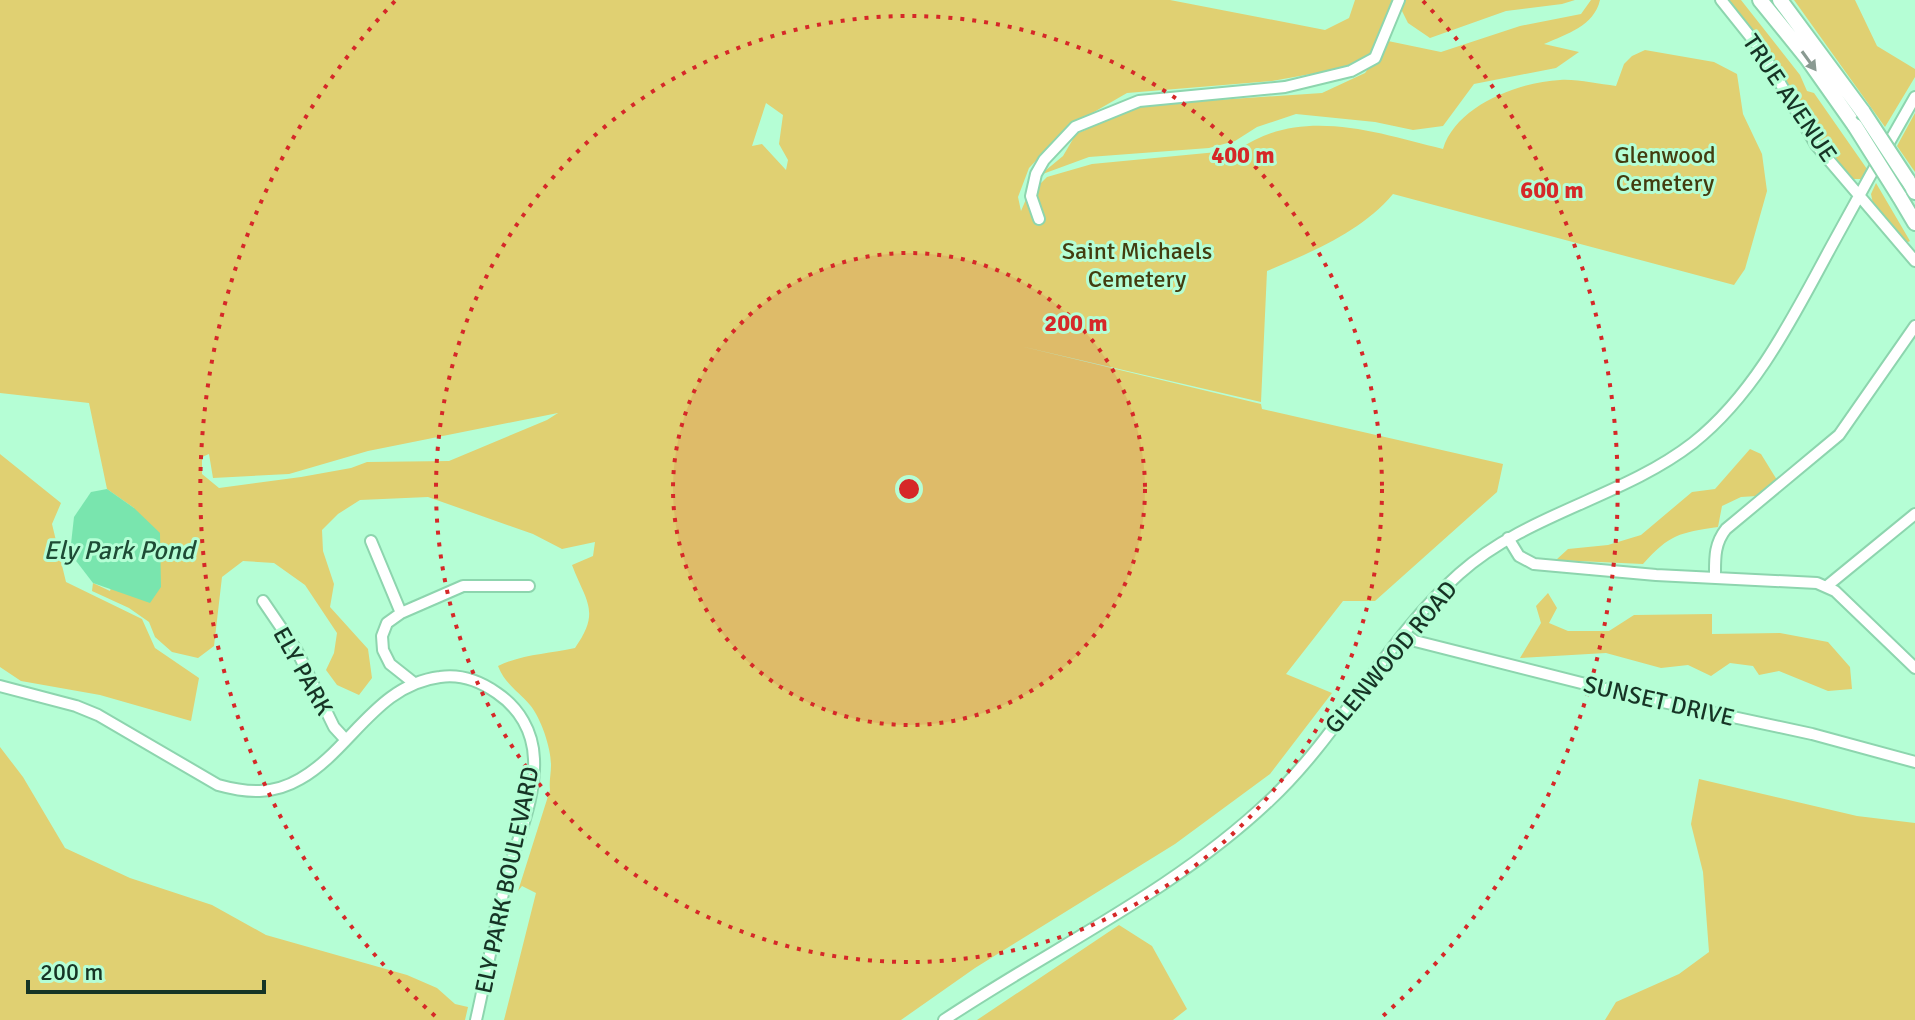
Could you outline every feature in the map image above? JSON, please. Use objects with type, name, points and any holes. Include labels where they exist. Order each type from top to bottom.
[{"type":"highway","points":[[1760,0],[1807,58],[1855,126],[1915,223]]},
{"type":"highway","points":[[1780,0],[1863,112],[1915,192]]},
{"type":"street","points":[[1039,219],[1031,196],[1036,174],[1044,160],[1075,127],[1139,101],[1285,87],[1351,71],[1375,58],[1399,0]]},
{"type":"street","name":"TRUE AVENUE","points":[[1721,0],[1761,50],[1816,145],[1915,261]]},
{"type":"street","name":"GLENWOOD ROAD","points":[[944,1020],[1224,841],[1271,800],[1304,763],[1405,634],[1455,577],[1477,558],[1508,538],[1659,465],[1712,426],[1742,394],[1763,365],[1915,97]]},
{"type":"street","points":[[1715,577],[1718,539],[1839,435],[1915,326]]},
{"type":"street","points":[[1827,586],[1915,514]]},
{"type":"street","points":[[1508,538],[1519,556],[1534,564],[1827,586],[1913,660]]},
{"type":"street","points":[[371,541],[401,613]]},
{"type":"street","points":[[414,683],[390,664],[383,650],[382,636],[387,623],[401,613],[463,586],[529,586]]},
{"type":"street","name":"ELY PARK","points":[[263,601],[297,651],[334,727],[345,739]]},
{"type":"street","name":"SUNSET DRIVE","points":[[1405,634],[1415,641],[1607,690],[1812,734],[1915,762]]},
{"type":"street","name":"ELY PARK BOULEVARD","points":[[0,686],[98,715],[218,785],[239,791],[270,791],[301,779],[388,698],[414,683],[447,676],[484,684],[520,715],[532,744],[534,760],[532,789],[497,918],[476,1020]]},
{"type":"green space","points":[[0,0],[1170,0],[1325,30],[1349,18],[1355,0],[1392,0],[1371,53],[1350,67],[1272,81],[1127,93],[1068,127],[1029,168],[1018,197],[1021,211],[1027,197],[1047,177],[1092,164],[1238,150],[1262,137],[1287,129],[1312,126],[1365,130],[1443,149],[1461,120],[1491,99],[1526,86],[1560,80],[1616,86],[1624,64],[1645,50],[1714,62],[1737,74],[1743,114],[1762,154],[1767,191],[1745,269],[1734,285],[1393,194],[1351,230],[1267,271],[1261,402],[1020,346],[1261,404],[1262,409],[1503,464],[1497,492],[1375,601],[1343,601],[1286,674],[1332,693],[1270,774],[1175,844],[975,968],[901,1020],[504,1020],[536,893],[522,886],[518,891],[550,790],[551,758],[538,717],[504,678],[498,666],[575,648],[589,615],[586,598],[572,565],[593,556],[595,542],[562,549],[533,534],[428,497],[360,500],[338,514],[322,530],[323,551],[334,584],[330,607],[368,649],[372,678],[359,695],[337,685],[326,670],[334,653],[337,633],[305,585],[274,563],[243,561],[222,577],[214,646],[198,658],[172,652],[155,637],[149,622],[129,608],[92,591],[93,583],[110,591],[134,508],[107,489],[89,403],[0,393]],"holes":[[[766,103],[783,115],[779,144],[788,160],[786,170],[762,144],[752,146]],[[558,413],[449,461],[367,462],[301,477],[219,488],[202,474],[202,457],[209,454],[213,478],[289,474],[368,451]]]},
{"type":"green space","points":[[1403,0],[1575,0],[1506,11],[1430,38],[1408,23],[1400,7]]},
{"type":"green space","points":[[1591,0],[1600,0],[1586,23],[1544,44],[1579,52],[1556,68],[1474,84],[1443,126],[1413,130],[1375,122],[1296,114],[1257,127],[1235,141],[1209,148],[1089,157],[1040,175],[1063,156],[1076,134],[1143,105],[1322,93],[1365,73],[1388,41],[1441,52],[1520,26],[1581,14]]},
{"type":"green space","points":[[1726,0],[1741,0],[1800,75],[1807,91],[1814,93],[1867,169],[1861,179],[1851,179],[1814,136]]},
{"type":"green space","points":[[1794,0],[1855,0],[1877,46],[1915,69],[1915,77],[1885,127]]},
{"type":"green space","points":[[1915,113],[1915,172],[1897,146]]},
{"type":"green space","points":[[1876,183],[1910,241],[1906,243],[1873,204],[1871,194]]},
{"type":"green space","points":[[1750,449],[1761,454],[1777,480],[1757,496],[1741,497],[1722,506],[1718,527],[1676,536],[1643,564],[1556,560],[1568,549],[1608,545],[1641,535],[1692,492],[1715,489]]},
{"type":"green space","points":[[0,454],[61,503],[52,524],[66,582],[142,619],[155,648],[199,678],[191,721],[100,695],[21,681],[0,667]]},
{"type":"green space","points":[[1548,593],[1557,608],[1549,623],[1568,631],[1609,631],[1634,615],[1712,614],[1712,634],[1780,633],[1828,642],[1850,667],[1852,689],[1828,691],[1779,671],[1759,675],[1753,666],[1730,663],[1711,676],[1688,665],[1661,668],[1606,653],[1520,658],[1541,623],[1536,606]]},
{"type":"green space","points":[[0,747],[23,777],[65,848],[130,878],[212,905],[266,935],[407,975],[437,988],[455,1004],[468,1007],[465,1020],[0,1020]]},
{"type":"green space","points":[[1699,779],[1857,816],[1915,823],[1915,1020],[1605,1020],[1616,1002],[1679,974],[1709,952],[1703,872],[1691,824]]},
{"type":"green space","points":[[1119,925],[1152,946],[1187,1009],[1173,1020],[977,1020]]},
{"type":"water","name":"Ely Park Pond","points":[[107,489],[134,508],[160,533],[161,587],[150,603],[93,583],[70,553],[74,517],[91,492]]},
{"type":"park label","name":"Glenwood Cemetery","points":[[1665,169]]},
{"type":"park label","name":"Saint Michaels Cemetery","points":[[1137,265]]}]
